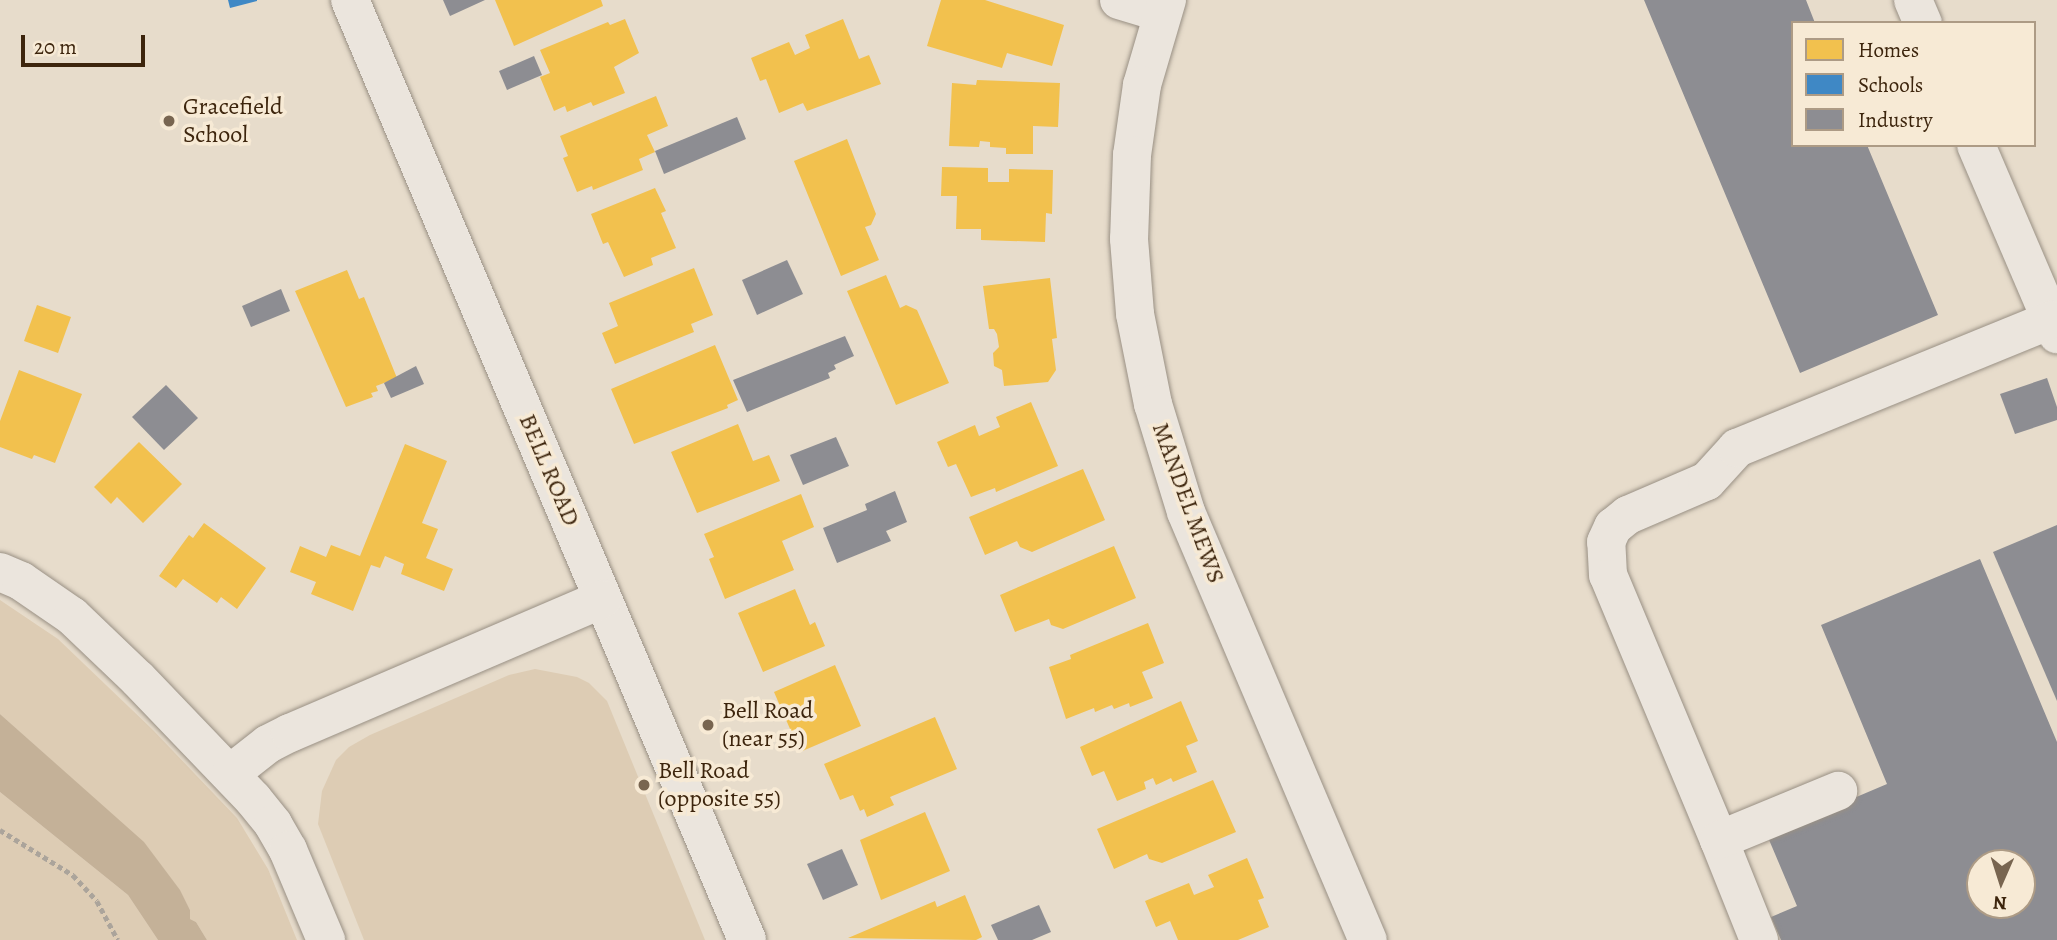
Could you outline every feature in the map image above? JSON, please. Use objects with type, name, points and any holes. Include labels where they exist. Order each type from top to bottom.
[{"type":"street","name":"BELL ROAD","points":[[350,0],[747,940]]},
{"type":"street","points":[[1119,0],[1164,6]]},
{"type":"street","points":[[1913,0],[1922,21]]},
{"type":"street","name":"MANDEL MEWS","points":[[1164,6],[1142,85],[1132,155],[1129,239],[1135,314],[1153,404],[1186,512],[1368,940]]},
{"type":"street","points":[[1759,940],[1608,575],[1606,542],[1613,527],[1628,515],[1707,481],[1737,448],[2054,327],[1977,147]]},
{"type":"street","points":[[0,572],[21,581],[72,616],[231,773],[273,824],[288,850],[326,940]]},
{"type":"street","points":[[231,773],[268,744],[290,733],[603,599]]},
{"type":"street","points":[[1719,840],[1838,792]]},
{"type":"path","points":[[0,830],[72,874],[97,901],[118,940]]},
{"type":"shaded area","points":[[0,600],[58,639],[153,730],[237,818],[268,869],[297,940],[207,940],[196,922],[190,919],[190,910],[180,891],[144,843],[0,714]]},
{"type":"shaded area","points":[[535,669],[577,677],[589,683],[607,701],[705,940],[364,940],[318,824],[322,791],[336,760],[349,747],[370,735],[509,675]]},
{"type":"shaded area","points":[[0,714],[144,842],[180,890],[190,910],[190,919],[196,922],[207,940],[158,940],[128,895],[0,792]]},
{"type":"shaded area","points":[[0,792],[128,895],[158,940],[0,940]]},
{"type":"building: Homes","points":[[495,0],[601,0],[603,6],[514,46]]},
{"type":"building: Homes","points":[[941,0],[985,0],[1064,25],[1052,66],[1007,53],[1002,68],[927,46]]},
{"type":"building: Homes","points":[[625,19],[639,53],[614,67],[625,93],[593,106],[591,102],[567,112],[565,106],[554,111],[540,77],[550,73],[540,50],[608,22],[610,25]]},
{"type":"building: Homes","points":[[843,19],[859,59],[869,55],[881,84],[807,111],[803,103],[779,113],[766,79],[760,81],[751,58],[789,42],[795,55],[810,48],[805,35]]},
{"type":"building: Homes","points":[[977,80],[1060,83],[1058,127],[1033,126],[1033,154],[1006,154],[1006,148],[990,147],[990,142],[980,141],[979,147],[949,146],[952,83],[976,85]]},
{"type":"building: Homes","points":[[656,96],[668,126],[647,135],[655,152],[639,159],[643,170],[593,190],[592,186],[577,192],[563,158],[568,156],[560,136]]},
{"type":"building: Homes","points":[[847,139],[876,214],[871,225],[865,227],[879,260],[841,276],[794,161]]},
{"type":"building: Homes","points":[[942,167],[988,168],[988,182],[1009,182],[1009,169],[1053,170],[1052,214],[1046,213],[1045,242],[981,240],[981,229],[956,229],[957,196],[941,196]]},
{"type":"building: Homes","points":[[655,188],[666,211],[661,213],[676,248],[651,258],[653,265],[624,277],[608,242],[603,244],[591,214]]},
{"type":"building: Homes","points":[[694,268],[713,315],[691,324],[694,332],[615,364],[602,333],[618,326],[609,303]]},
{"type":"building: Homes","points":[[347,270],[359,299],[364,297],[397,378],[376,386],[378,391],[371,393],[373,397],[346,407],[295,291]]},
{"type":"building: Homes","points":[[886,275],[900,308],[906,305],[917,310],[949,383],[896,405],[847,291]]},
{"type":"building: Homes","points":[[1050,278],[1057,338],[1052,339],[1056,370],[1048,382],[1004,386],[1002,370],[994,366],[993,353],[999,347],[997,334],[994,329],[989,329],[983,286]]},
{"type":"building: Homes","points":[[37,305],[71,317],[58,353],[24,341]]},
{"type":"building: Homes","points":[[715,345],[738,400],[727,405],[728,408],[634,444],[611,389]]},
{"type":"building: Homes","points":[[19,370],[82,394],[55,463],[34,455],[32,459],[0,447],[0,421]]},
{"type":"building: Homes","points":[[1031,402],[1058,466],[996,492],[995,488],[971,497],[956,464],[948,467],[937,442],[975,425],[979,436],[1000,427],[996,417]]},
{"type":"building: Homes","points":[[738,424],[753,461],[769,455],[780,481],[697,513],[671,452]]},
{"type":"building: Homes","points":[[139,442],[182,484],[143,523],[117,497],[111,504],[94,487]]},
{"type":"building: Homes","points":[[405,444],[447,461],[422,523],[438,529],[426,558],[453,569],[444,591],[401,574],[404,564],[385,556],[380,568],[371,565],[353,611],[311,594],[316,582],[290,572],[300,546],[326,557],[331,545],[360,556]]},
{"type":"building: Homes","points":[[1083,469],[1105,520],[1032,552],[1020,547],[1017,541],[985,555],[969,517]]},
{"type":"building: Homes","points":[[801,494],[814,527],[782,541],[794,570],[725,599],[709,559],[714,557],[704,534]]},
{"type":"building: Homes","points":[[204,523],[266,568],[237,609],[221,597],[217,603],[183,579],[176,588],[159,576],[189,535],[193,538]]},
{"type":"building: Homes","points":[[1114,546],[1136,598],[1063,629],[1051,625],[1049,619],[1015,632],[1000,595]]},
{"type":"building: Homes","points":[[795,589],[810,625],[815,622],[825,646],[763,672],[738,613]]},
{"type":"building: Homes","points":[[1148,623],[1164,663],[1142,672],[1153,698],[1130,707],[1129,703],[1114,709],[1112,705],[1095,712],[1094,708],[1066,719],[1049,667],[1071,659],[1070,655]]},
{"type":"building: Homes","points":[[835,665],[861,726],[800,752],[774,692]]},
{"type":"building: Homes","points":[[1181,701],[1198,741],[1186,746],[1197,772],[1173,782],[1171,778],[1156,785],[1153,778],[1144,782],[1146,789],[1117,801],[1104,771],[1092,776],[1080,747]]},
{"type":"building: Homes","points":[[935,717],[957,769],[890,797],[894,805],[867,817],[864,809],[860,811],[853,795],[840,800],[824,764]]},
{"type":"building: Homes","points":[[1213,780],[1236,832],[1162,863],[1149,859],[1147,854],[1114,869],[1097,829]]},
{"type":"building: Homes","points":[[925,812],[950,871],[881,900],[860,840]]},
{"type":"building: Homes","points":[[1247,858],[1264,898],[1258,900],[1269,927],[1238,940],[1178,940],[1170,921],[1156,927],[1145,901],[1189,883],[1194,895],[1214,887],[1208,875]]},
{"type":"building: Homes","points":[[965,895],[982,937],[976,940],[848,938],[935,901],[937,907]]},
{"type":"building: Schools","points":[[228,0],[257,0],[257,1],[230,8]]},
{"type":"building: Industry","points":[[443,0],[485,0],[450,16]]},
{"type":"building: Industry","points":[[1644,0],[1806,0],[1814,21],[1791,21],[1791,147],[1868,147],[1938,315],[1800,373]]},
{"type":"building: Industry","points":[[534,56],[542,75],[507,90],[499,71]]},
{"type":"building: Industry","points":[[737,117],[746,139],[664,174],[655,151]]},
{"type":"building: Industry","points":[[787,260],[803,294],[757,315],[742,280]]},
{"type":"building: Industry","points":[[281,289],[290,311],[251,327],[242,306]]},
{"type":"building: Industry","points":[[845,336],[854,356],[834,365],[836,369],[828,373],[830,378],[747,412],[733,380]]},
{"type":"building: Industry","points":[[416,366],[424,384],[391,398],[384,383]]},
{"type":"building: Industry","points":[[2047,378],[2057,407],[2057,420],[2015,434],[2000,394]]},
{"type":"building: Industry","points":[[166,385],[198,418],[164,450],[132,417]]},
{"type":"building: Industry","points":[[836,437],[849,466],[803,485],[790,455]]},
{"type":"building: Industry","points":[[895,491],[907,522],[886,531],[891,541],[837,563],[823,528],[867,510],[865,504]]},
{"type":"building: Industry","points":[[2057,525],[2057,701],[1993,552]]},
{"type":"building: Industry","points":[[1980,559],[2057,742],[2057,940],[1781,940],[1771,917],[1797,906],[1767,835],[1887,784],[1821,625]]},
{"type":"building: Industry","points":[[842,849],[858,885],[823,900],[807,864]]},
{"type":"building: Industry","points":[[1039,905],[1051,932],[1032,940],[998,940],[991,925]]},
{"type":"place","name":"Gracefield School","points":[[169,121]]},
{"type":"place","name":"Bell Road (near 55)","points":[[708,725]]},
{"type":"place","name":"Bell Road (opposite 55)","points":[[644,785]]}]
